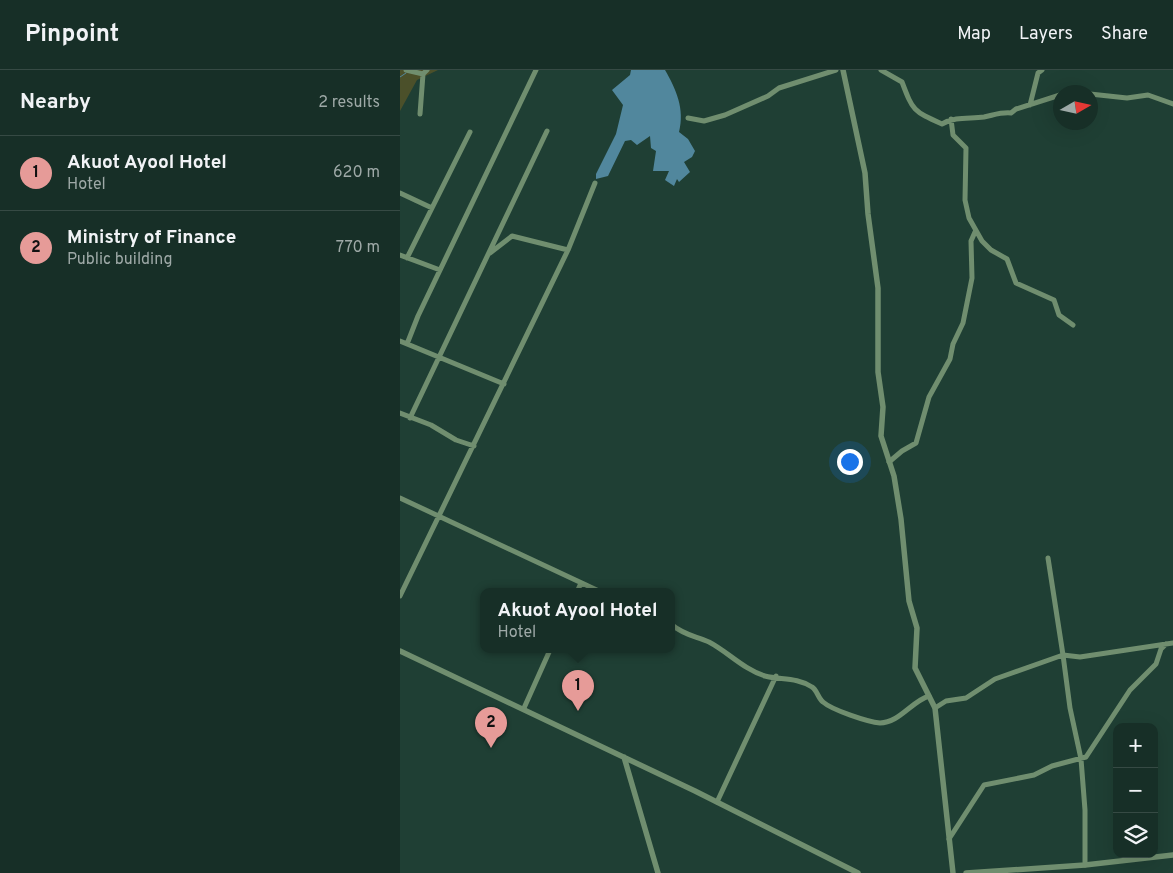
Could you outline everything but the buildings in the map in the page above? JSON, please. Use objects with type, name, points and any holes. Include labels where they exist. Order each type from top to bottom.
[{"type":"street","points":[[406,70],[425,72],[420,114]]},
{"type":"street","points":[[407,344],[418,316],[536,70]]},
{"type":"street","points":[[819,77],[823,70]]},
{"type":"street","points":[[688,118],[704,120],[725,115],[796,81],[819,77],[836,70]]},
{"type":"street","points":[[843,70],[865,173],[868,214],[878,288],[878,372],[883,407],[881,436],[894,476],[901,518],[909,601],[917,628],[916,668],[935,708],[953,873]]},
{"type":"street","points":[[881,70],[902,82],[910,104],[917,112],[942,124],[951,119],[984,117],[1003,112],[1011,113],[1053,97]]},
{"type":"street","points":[[1030,105],[1038,73],[1042,70]]},
{"type":"street","points":[[1098,95],[1127,98],[1148,95],[1173,104]]},
{"type":"street","points":[[951,119],[953,135],[966,148],[964,200],[975,232],[991,250],[1007,259],[1016,283],[1054,300],[1059,315],[1073,325]]},
{"type":"street","points":[[410,418],[547,131]]},
{"type":"street","points":[[407,258],[470,132]]},
{"type":"street","points":[[400,596],[568,250],[594,184]]},
{"type":"street","points":[[400,193],[432,208]]},
{"type":"street","points":[[889,462],[916,443],[929,397],[950,359],[963,323],[972,278],[971,242],[975,232]]},
{"type":"street","points":[[490,253],[512,236],[568,250]]},
{"type":"street","points":[[400,255],[440,270]]},
{"type":"street","points":[[400,341],[504,384]]},
{"type":"street","points":[[400,413],[431,424],[456,440],[474,446]]},
{"type":"street","points":[[400,498],[591,588]]},
{"type":"street","points":[[1048,558],[1070,708],[1081,759],[1085,810],[1085,865]]},
{"type":"street","points":[[578,588],[581,584]]},
{"type":"street","points":[[675,627],[682,633],[709,642],[743,665],[766,676],[789,678],[814,687],[822,702],[845,713],[879,723],[897,717],[920,698],[929,696]]},
{"type":"street","points":[[935,708],[946,701],[966,698],[995,679],[1063,656],[1080,657],[1170,643]]},
{"type":"street","points":[[949,839],[984,785],[1034,775],[1052,766],[1086,757],[1130,690],[1156,664],[1162,649],[1170,643]]},
{"type":"street","points":[[400,651],[524,708],[858,873]]},
{"type":"street","points":[[524,708],[549,653]]},
{"type":"street","points":[[717,802],[776,676]]},
{"type":"street","points":[[624,757],[658,873]]},
{"type":"street","points":[[966,873],[1085,865],[1173,856]]},
{"type":"green space","points":[[400,70],[438,70],[417,80],[400,111]]},
{"type":"water","points":[[631,70],[665,70],[676,92],[681,115],[679,132],[688,139],[695,151],[692,157],[684,162],[690,172],[679,182],[677,179],[674,186],[665,180],[669,171],[653,171],[656,151],[651,148],[650,136],[637,145],[631,140],[625,141],[608,176],[596,179],[596,174],[616,134],[623,105],[612,90],[630,75]]},
{"type":"waterway","points":[[400,77],[406,73]]},
{"type":"place","name":"Akuot Ayool Hotel","points":[[578,711]]},
{"type":"place","name":"Ministry of Finance","points":[[491,748]]}]
